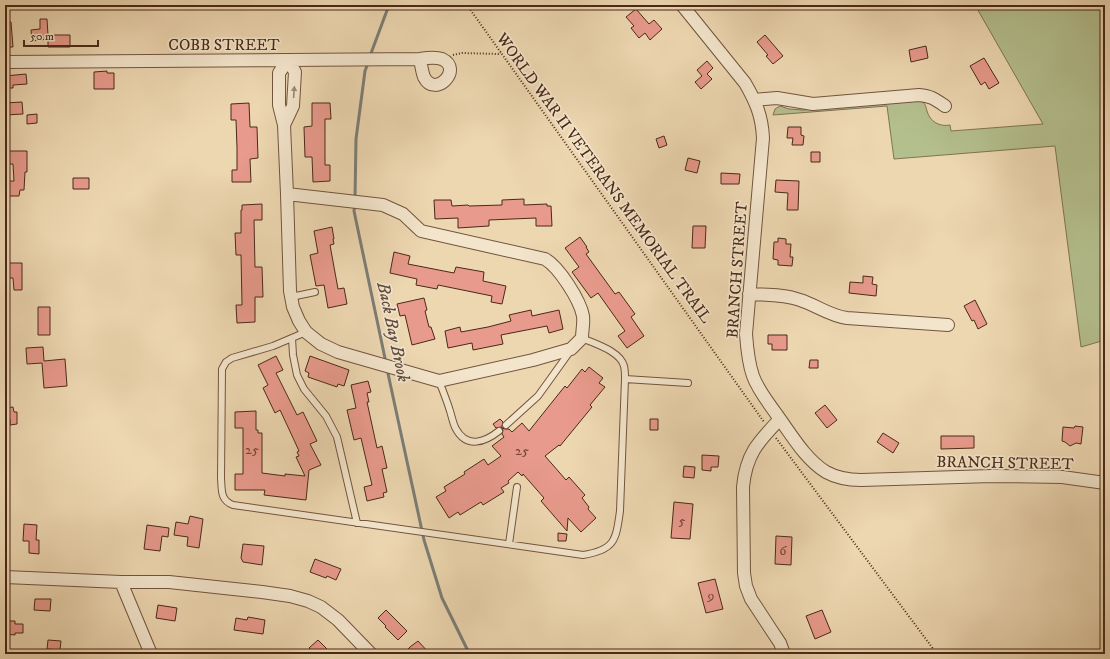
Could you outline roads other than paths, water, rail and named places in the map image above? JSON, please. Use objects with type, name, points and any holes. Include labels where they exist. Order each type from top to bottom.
[{"type":"street","name":"BRANCH STREET","points":[[682,5],[745,83],[762,120],[763,138],[746,334],[748,357],[756,383],[763,395],[806,454],[829,474],[845,479],[861,480],[985,476],[1062,477],[1105,483]]},
{"type":"street","name":"COBB STREET","points":[[5,62],[288,60],[420,58],[438,58],[444,60],[448,64],[450,73],[442,84],[436,85],[428,82],[425,78],[420,58]]},
{"type":"street","points":[[287,194],[383,205],[395,209],[403,214],[421,231],[544,260],[551,263],[562,276],[578,302],[583,316],[582,338],[571,349],[533,360],[440,381],[338,352],[321,344],[306,332],[293,307],[291,297],[284,125],[280,106],[279,73],[288,60]]},
{"type":"street","points":[[754,100],[777,98],[813,104],[919,95],[934,98],[945,106]]},
{"type":"street","points":[[749,294],[793,298],[837,316],[847,318],[948,325]]},
{"type":"street","points":[[780,419],[753,449],[744,475],[744,573],[746,586],[751,600],[780,643],[784,654]]},
{"type":"street","points":[[5,577],[121,582],[169,582],[290,596],[308,601],[321,607],[338,620],[371,654]]},
{"type":"street","points":[[121,582],[151,654]]},
{"type":"lane","points":[[291,297],[315,292]]},
{"type":"lane","points":[[306,332],[273,346],[232,358],[226,362],[222,369],[221,478],[224,499],[228,503],[233,505],[584,555],[605,549],[613,542],[617,532],[620,511],[625,379],[624,366],[621,358],[613,352],[582,338]]},
{"type":"lane","points":[[292,338],[293,355],[297,375],[304,389],[326,416],[337,437],[357,523]]},
{"type":"lane","points":[[506,425],[538,396],[571,349]]},
{"type":"lane","points":[[625,379],[688,383]]},
{"type":"lane","points":[[440,381],[456,429],[463,438],[476,442],[484,440],[499,431]]},
{"type":"lane","points":[[509,544],[517,487]]},
{"type":"waterway","name":"Back Bay Brook","points":[[370,56],[389,5]]},
{"type":"waterway","name":"Back Bay Brook","points":[[355,198],[356,139],[365,71],[368,63]]},
{"type":"waterway","name":"Back Bay Brook","points":[[355,204],[354,211],[386,363]]},
{"type":"waterway","name":"Back Bay Brook","points":[[387,369],[424,540],[442,598],[469,653],[474,654]]}]
